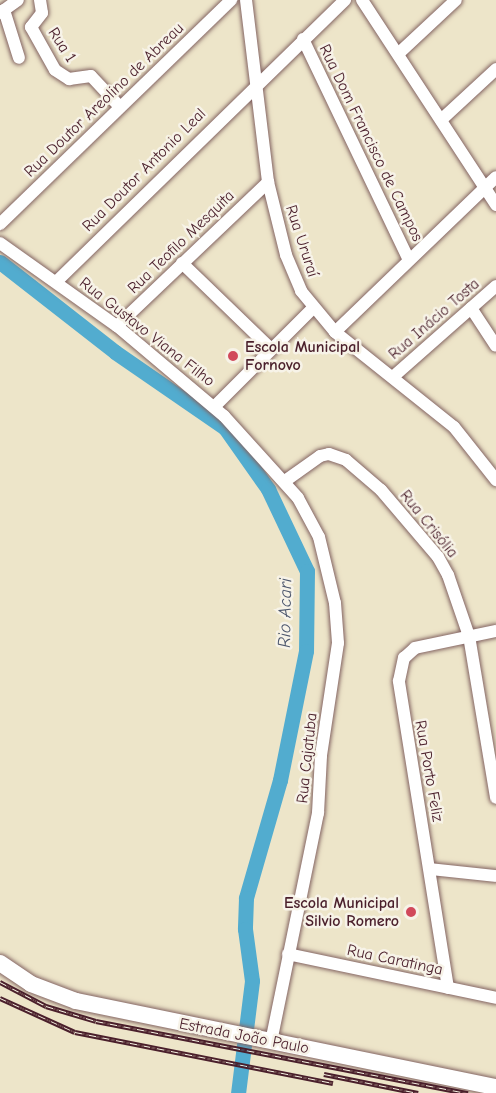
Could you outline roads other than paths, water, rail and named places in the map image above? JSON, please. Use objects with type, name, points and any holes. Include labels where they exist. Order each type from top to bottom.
[{"type":"main road","name":"Estrada João Paulo","points":[[0,963],[53,994],[267,1041],[496,1087]]},
{"type":"street","points":[[18,0],[2,12],[19,58]]},
{"type":"street","name":"Rua 1","points":[[40,0],[42,13],[31,27],[56,70],[69,79],[91,76],[120,107]]},
{"type":"street","name":"Rua Doutor Areolino de Abreau","points":[[0,224],[231,0]]},
{"type":"street","name":"Rua Ururaí","points":[[246,0],[268,182],[289,264],[312,309],[335,332],[394,376],[454,426],[496,480]]},
{"type":"street","name":"Rua Doutor Antonio Leal","points":[[56,282],[256,83],[345,0]]},
{"type":"street","points":[[362,0],[496,205]]},
{"type":"street","points":[[398,54],[456,0]]},
{"type":"street","name":"Rua Dom Francisco de Campos","points":[[303,39],[409,260]]},
{"type":"street","points":[[441,120],[496,69]]},
{"type":"street","points":[[335,332],[496,177]]},
{"type":"street","name":"Rua Teofilo Mesquita","points":[[117,326],[268,182]]},
{"type":"street","name":"Rua Gustavo Viana Filho","points":[[0,243],[117,326],[214,407],[262,459]]},
{"type":"street","points":[[182,263],[271,349]]},
{"type":"street","name":"Rua Inácio Tosta","points":[[394,376],[496,286]]},
{"type":"street","points":[[471,308],[496,346]]},
{"type":"street","points":[[214,407],[312,309]]},
{"type":"street","name":"Rua Crisólia","points":[[285,481],[308,462],[329,454],[346,460],[398,509],[444,566],[469,636],[496,798]]},
{"type":"street","name":"Rua Cajatuba","points":[[262,459],[285,481],[310,516],[319,537],[335,603],[338,643],[321,756],[318,813],[267,1041]]},
{"type":"street","name":"Rua Porto Feliz","points":[[448,988],[430,869],[401,706],[401,667],[415,648],[496,631]]},
{"type":"street","points":[[430,869],[496,876]]},
{"type":"street","name":"Rua Caratinga","points":[[288,954],[496,998]]},
{"type":"waterway","name":"Rio Acari","points":[[0,262],[115,352],[225,428],[268,489],[307,571],[306,651],[280,780],[246,898],[245,929],[252,981],[238,1093]]},
{"type":"railway","points":[[0,982],[46,1006],[96,1021],[468,1093]]},
{"type":"railway","points":[[0,998],[75,1032],[333,1083]]},
{"type":"railway","points":[[324,1074],[418,1093]]},
{"type":"place","name":"Escola Municipal Fornovo","points":[[233,356]]},
{"type":"place","name":"Escola Municipal Silvio Romero","points":[[411,912]]}]
